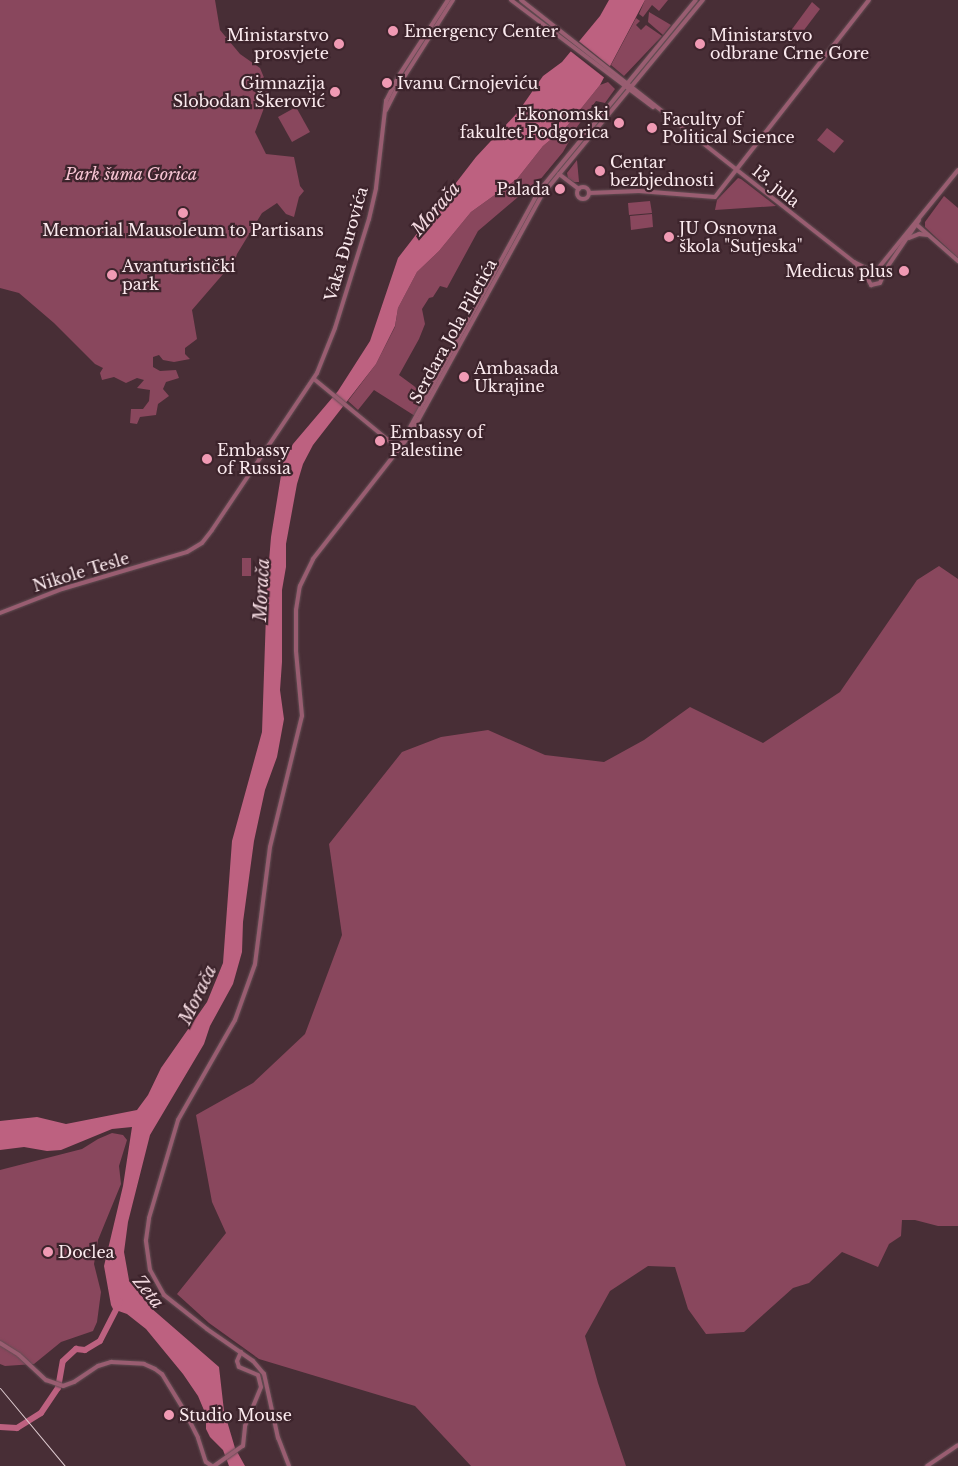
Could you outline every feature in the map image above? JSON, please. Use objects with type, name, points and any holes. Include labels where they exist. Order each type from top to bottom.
[{"type":"main road","name":"Vaka Đurovića","points":[[170,557],[194,548],[207,537],[314,379],[335,328],[369,219],[376,188],[386,102],[394,84],[448,0]]},
{"type":"main road","name":"Vaka Đurovića","points":[[384,112],[453,0]]},
{"type":"main road","points":[[511,0],[546,28],[618,79]]},
{"type":"main road","points":[[521,0],[618,79]]},
{"type":"main road","name":"Serdara Jola Piletića","points":[[399,449],[404,436],[530,205],[555,171],[696,0]]},
{"type":"main road","name":"Serdara Jola Piletića","points":[[289,1466],[277,1437],[267,1379],[259,1367],[178,1307],[160,1289],[152,1275],[147,1259],[147,1227],[178,1120],[235,1020],[255,964],[271,846],[302,716],[296,641],[297,608],[302,581],[313,559],[410,435],[531,213],[560,174],[703,0]]},
{"type":"main road","points":[[589,193],[639,192],[711,199],[722,189],[869,0]]},
{"type":"main road","name":"13. jula","points":[[618,79],[854,262]]},
{"type":"main road","points":[[854,262],[867,277],[869,283],[875,286],[880,283],[882,276],[909,238],[919,220],[958,170]]},
{"type":"main road","points":[[555,171],[579,189]]},
{"type":"main road","points":[[579,189],[584,187],[589,193]]},
{"type":"main road","points":[[579,189],[577,195],[580,199],[587,198],[589,193]]},
{"type":"main road","points":[[916,225],[958,261]]},
{"type":"main road","points":[[867,277],[916,225]]},
{"type":"main road","points":[[909,238],[919,234],[930,236]]},
{"type":"main road","points":[[854,262],[882,276]]},
{"type":"main road","points":[[314,379],[399,449]]},
{"type":"main road","points":[[388,439],[404,436]]},
{"type":"main road","name":"Nikole Tesle","points":[[0,613],[62,589],[170,557]]},
{"type":"main road","points":[[0,1343],[19,1354],[42,1377],[54,1384],[63,1386],[74,1382],[98,1366],[111,1362],[144,1364],[155,1369],[162,1374],[184,1410],[198,1438],[206,1462],[213,1466],[241,1448],[244,1442],[244,1428],[261,1387],[261,1379],[257,1374],[242,1369],[238,1364],[242,1355]]},
{"type":"main road","points":[[927,1466],[958,1445]]},
{"type":"green space","name":"Park šuma Gorica","points":[[0,0],[215,0],[220,30],[240,54],[260,68],[270,92],[255,132],[266,154],[294,157],[300,186],[304,191],[299,197],[294,217],[286,214],[277,203],[262,213],[237,254],[233,267],[230,266],[192,310],[197,339],[185,348],[185,354],[190,359],[174,362],[163,360],[159,355],[153,357],[153,367],[160,371],[176,370],[179,378],[166,382],[163,389],[169,396],[158,404],[156,415],[140,417],[137,424],[130,423],[131,409],[143,409],[149,401],[150,390],[137,388],[144,380],[137,378],[126,383],[114,377],[102,380],[100,373],[103,368],[95,364],[54,323],[19,293],[0,288]]},
{"type":"green space","points":[[645,0],[668,0],[659,11],[652,5],[643,17],[639,14]]},
{"type":"green space","points":[[812,2],[820,9],[798,38],[790,32]]},
{"type":"green space","points":[[649,12],[671,25],[663,35],[648,22]]},
{"type":"green space","points":[[636,18],[640,21],[636,25],[641,30],[646,25],[662,36],[624,76],[611,65]]},
{"type":"green space","points":[[608,82],[615,89],[605,103],[596,101],[577,127],[563,152],[534,187],[531,186],[478,231],[447,288],[440,286],[422,309],[425,324],[399,375],[426,398],[415,416],[374,390],[358,410],[348,401],[376,364],[395,327],[398,308],[417,272],[439,251],[471,212],[517,179],[543,146],[567,126],[600,85]]},
{"type":"green space","points":[[296,107],[310,132],[292,142],[278,117]]},
{"type":"green space","points":[[827,128],[844,141],[834,153],[817,140]]},
{"type":"green space","points":[[577,160],[579,182],[574,182],[568,178],[567,173]]},
{"type":"green space","points":[[738,178],[776,206],[715,210],[717,200]]},
{"type":"green space","points":[[944,196],[958,208],[958,258],[925,227],[925,222]]},
{"type":"green space","points":[[650,201],[652,213],[629,215],[628,203]]},
{"type":"green space","points":[[652,214],[653,227],[631,230],[630,216]]},
{"type":"green space","points":[[242,558],[251,558],[251,576],[242,576]]},
{"type":"green space","points":[[939,566],[958,579],[958,1226],[938,1226],[915,1220],[902,1220],[901,1236],[889,1244],[878,1267],[842,1252],[809,1283],[793,1288],[744,1332],[706,1334],[688,1309],[675,1267],[648,1266],[610,1291],[585,1336],[598,1383],[626,1466],[471,1466],[415,1406],[259,1359],[209,1323],[177,1294],[226,1233],[212,1202],[196,1115],[253,1083],[305,1034],[342,935],[329,844],[402,752],[441,737],[488,730],[545,755],[604,762],[644,740],[690,707],[763,743],[840,692],[917,580]]},
{"type":"green space","name":"Doclea","points":[[112,1133],[123,1135],[127,1140],[119,1166],[121,1184],[98,1240],[94,1264],[101,1292],[97,1322],[93,1331],[61,1342],[34,1364],[5,1366],[0,1364],[0,1170],[82,1149]]},
{"type":"water","name":"Morača","points":[[609,0],[645,0],[600,85],[567,126],[543,146],[517,179],[471,212],[439,251],[417,272],[398,308],[395,326],[376,364],[313,445],[303,464],[297,484],[286,544],[286,567],[282,590],[280,690],[284,719],[277,757],[265,790],[254,841],[243,922],[242,952],[233,984],[210,1026],[204,1044],[150,1135],[128,1222],[124,1252],[129,1280],[151,1308],[219,1367],[224,1411],[235,1448],[245,1466],[229,1466],[223,1450],[210,1437],[206,1429],[206,1415],[198,1396],[183,1374],[146,1329],[127,1314],[113,1309],[111,1305],[104,1266],[123,1186],[132,1127],[112,1129],[61,1150],[47,1151],[24,1147],[0,1150],[0,1121],[37,1117],[66,1124],[137,1110],[148,1095],[161,1068],[207,1002],[223,963],[232,841],[262,732],[267,585],[271,537],[283,463],[293,444],[338,391],[370,341],[398,258],[476,157],[518,112],[543,76],[562,62],[600,16]]},
{"type":"pier","points":[[576,39],[612,68],[606,79],[569,50]]},
{"type":"waterway","points":[[0,1427],[17,1428],[41,1413],[58,1388],[63,1361],[76,1349],[85,1350],[100,1341],[120,1302]]},
{"type":"railway","points":[[0,1388],[65,1466]]},
{"type":"place","name":"Emergency Center","points":[[393,31]]},
{"type":"place","name":"Ministarstvo prosvjete","points":[[339,44]]},
{"type":"place","name":"Ministarstvo odbrane Crne Gore","points":[[700,44]]},
{"type":"place","name":"Ivanu Crnojeviću","points":[[387,83]]},
{"type":"place","name":"Gimnazija Slobodan Škerović","points":[[335,92]]},
{"type":"place","name":"Ekonomski fakultet Podgorica","points":[[619,123]]},
{"type":"place","name":"Faculty of Political Science","points":[[652,128]]},
{"type":"place","name":"Centar bezbjednosti","points":[[600,171]]},
{"type":"place","name":"Palada","points":[[560,189]]},
{"type":"place","name":"Memorial Mausoleum to Partisans","points":[[183,213]]},
{"type":"place","name":"JU Osnovna škola \"Sutjeska\"","points":[[669,237]]},
{"type":"place","name":"Medicus plus","points":[[904,271]]},
{"type":"place","name":"Avanturistički park","points":[[112,275]]},
{"type":"place","name":"Ambasada Ukrajine","points":[[464,377]]},
{"type":"place","name":"Embassy of Palestine","points":[[380,441]]},
{"type":"place","name":"Embassy of Russia","points":[[207,459]]},
{"type":"place","name":"Doclea","points":[[48,1252]]},
{"type":"place","name":"Studio Mouse","points":[[169,1415]]},
{"type":"water label","name":"Zeta","points":[[148,1292]]}]
